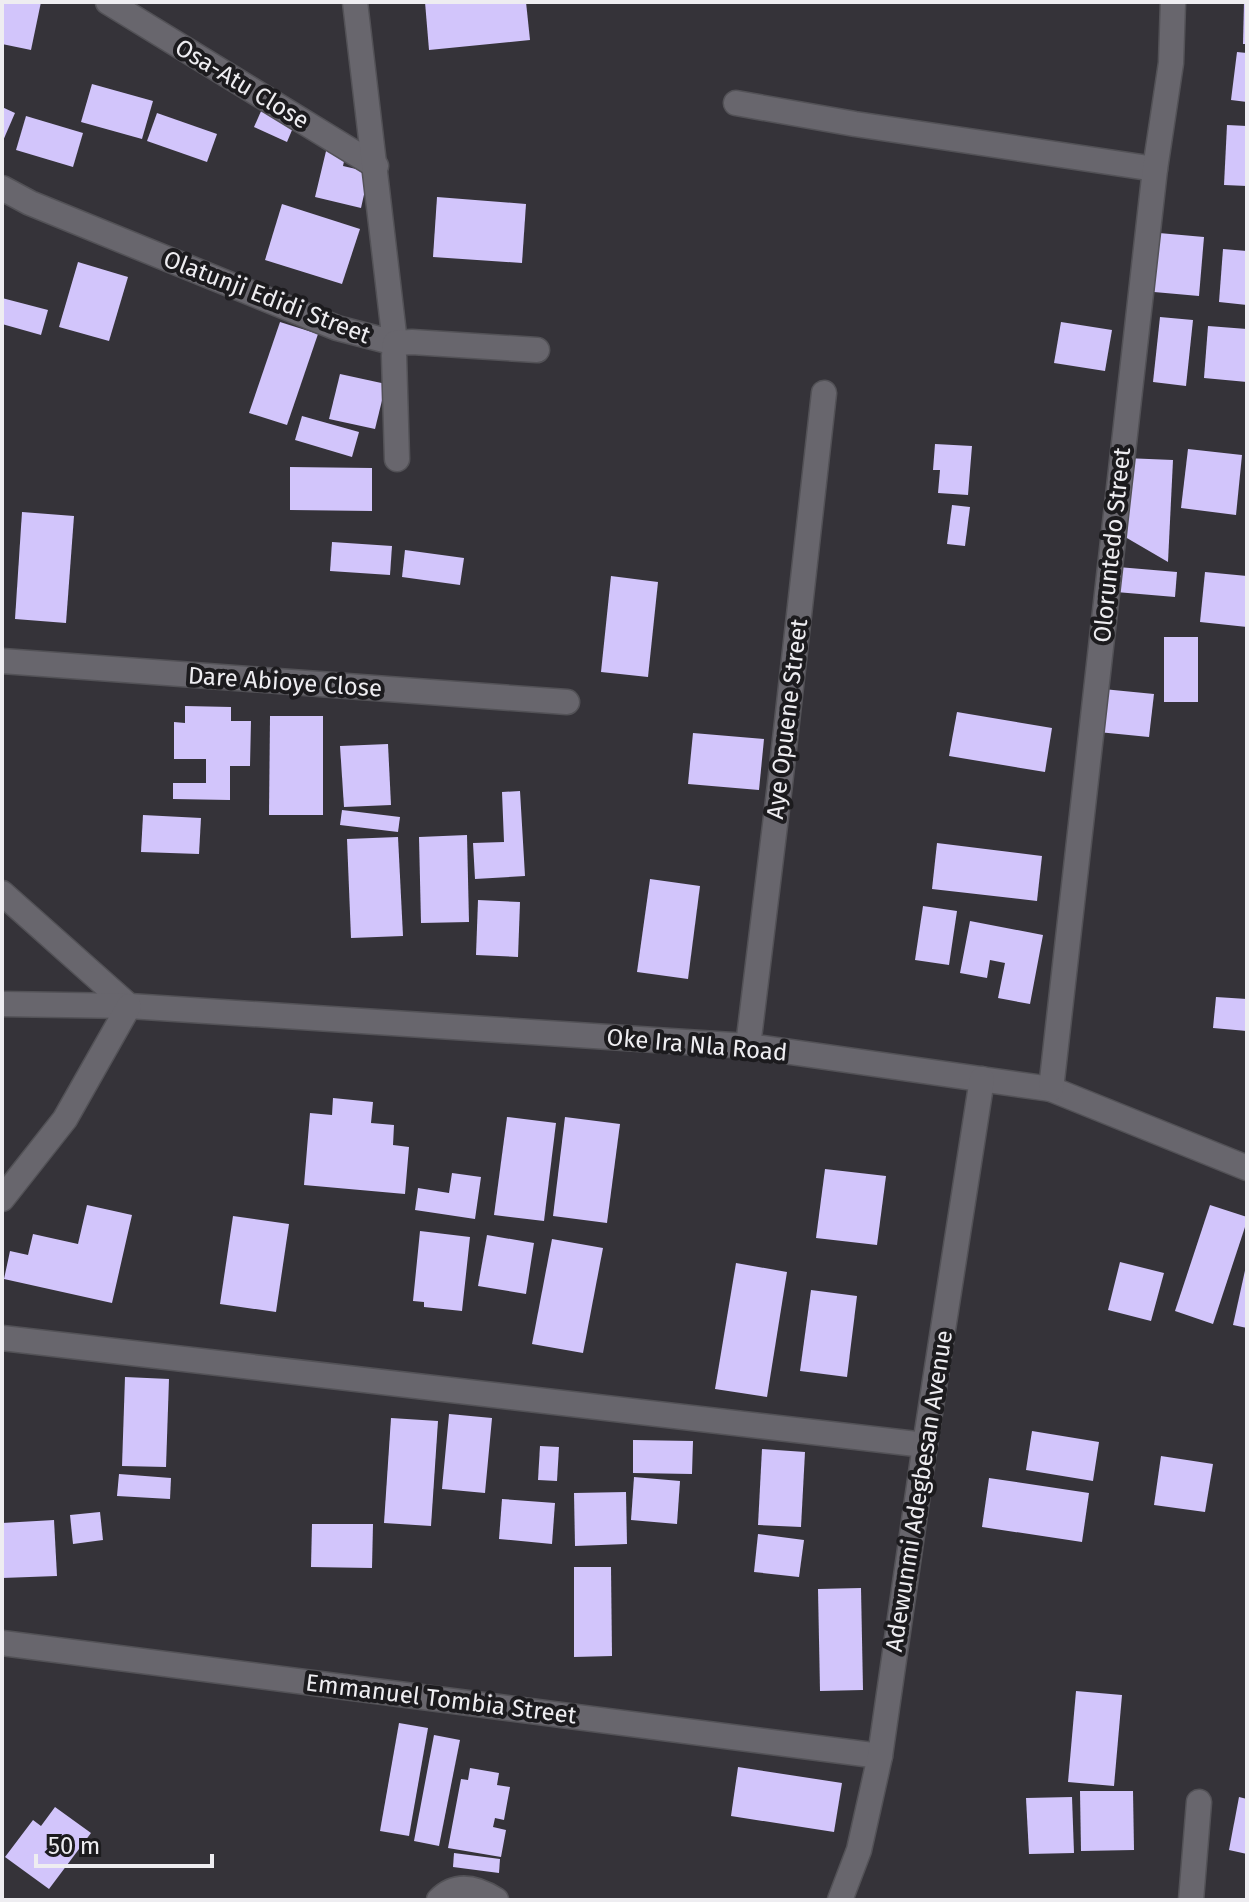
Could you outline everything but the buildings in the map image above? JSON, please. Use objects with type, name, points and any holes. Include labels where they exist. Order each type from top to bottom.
[{"type":"street","name":"Osa-Atu Close","points":[[108,2],[376,166]]},
{"type":"street","name":"Olatunji Edidi Street","points":[[2,188],[30,203],[337,328],[395,343],[355,2]]},
{"type":"street","name":"Oloruntedo Street","points":[[1051,1089],[1155,169],[1171,63],[1173,2]]},
{"type":"street","points":[[736,103],[1155,169]]},
{"type":"street","points":[[397,459],[395,343],[537,350]]},
{"type":"street","name":"Aye Opuene Street","points":[[748,1046],[824,393]]},
{"type":"street","name":"Dare Abioye Close","points":[[2,661],[567,702]]},
{"type":"street","points":[[2,893],[129,1006],[65,1119],[2,1199]]},
{"type":"street","name":"Oke Ira Nla Road","points":[[2,1004],[129,1006],[748,1046],[1051,1089],[1247,1168]]},
{"type":"street","name":"Adewunmi Adegbesan Avenue","points":[[840,1900],[859,1850],[880,1756],[982,1079]]},
{"type":"street","points":[[2,1338],[925,1445]]},
{"type":"street","name":"Emmanuel Tombia Street","points":[[2,1643],[880,1756]]},
{"type":"street","points":[[1191,1900],[1199,1802]]},
{"type":"street","points":[[439,1900],[447,1892],[467,1887],[482,1891],[496,1900]]}]
